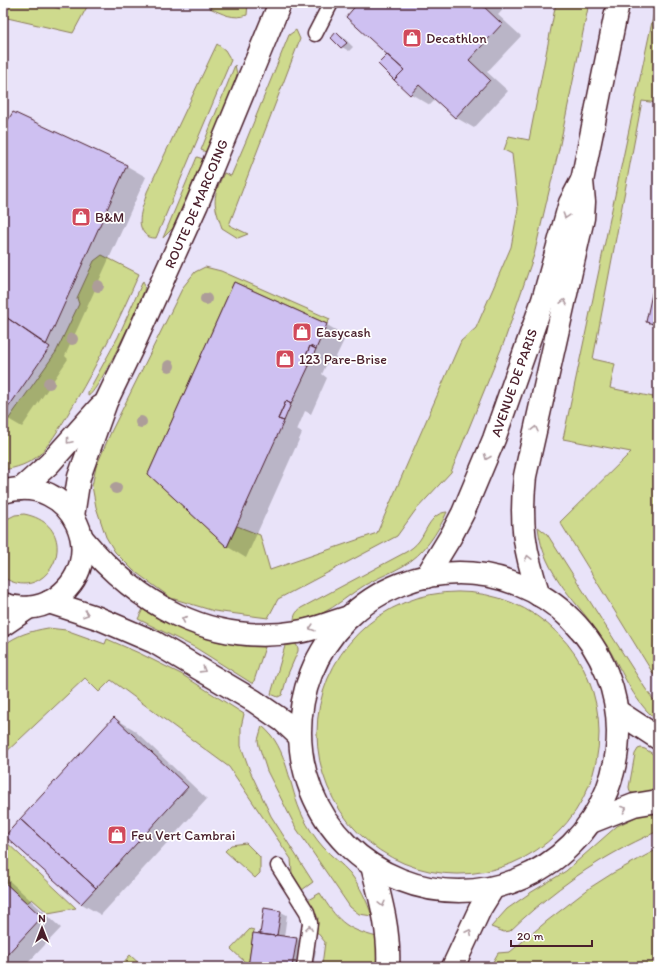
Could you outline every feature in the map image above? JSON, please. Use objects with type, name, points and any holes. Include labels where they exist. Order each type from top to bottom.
[{"type":"main road","name":"ROUTE DE MARCOING","points":[[74,516],[79,476],[106,402],[132,348],[200,196],[280,3]]},
{"type":"main road","name":"AVENUE DE PARIS","points":[[539,595],[525,543],[523,528],[524,490],[533,440],[584,214],[582,181],[618,3]]},
{"type":"main road","name":"AVENUE DE PARIS","points":[[426,577],[463,513],[494,439],[539,314],[570,203],[582,181]]},
{"type":"main road","name":"ROUTE DE MARCOING","points":[[12,490],[49,464],[91,416],[106,402]]},
{"type":"main road","points":[[3,604],[10,607],[28,608],[49,602],[62,594],[72,582],[79,569],[83,554],[82,538],[79,527],[74,516],[64,504],[51,496],[36,490],[12,490]]},
{"type":"main road","points":[[82,538],[97,556],[137,592],[171,613],[190,622],[209,627],[253,634],[285,634],[299,632],[349,617]]},
{"type":"main road","points":[[472,574],[518,584],[539,595],[556,606],[572,620],[597,653],[606,671],[617,712],[618,734],[616,758],[611,780],[602,801],[590,822],[572,845],[548,864],[522,879],[493,888],[468,891],[443,891],[418,886],[395,878],[372,866],[348,847],[328,824],[312,796],[303,767],[299,736],[302,703],[311,671],[327,642],[349,617],[366,603],[385,591],[426,577],[472,574]]},
{"type":"main road","points":[[49,602],[98,618],[154,642],[254,701],[283,720],[299,736]]},
{"type":"main road","points":[[3,625],[28,608]]},
{"type":"main road","points":[[617,712],[658,738]]},
{"type":"main road","points":[[590,822],[634,806],[658,801]]},
{"type":"main road","points":[[372,866],[385,917],[388,943],[388,967]]},
{"type":"main road","points":[[453,967],[480,909],[493,888]]},
{"type":"lane","points":[[315,34],[331,3]]},
{"type":"lane","points":[[278,866],[308,912],[310,918],[304,967]]},
{"type":"shaded area","points":[[3,3],[658,3],[658,967],[3,967]]},
{"type":"green space","points":[[3,3],[44,3],[60,9],[63,3],[89,3],[73,33],[3,17]]},
{"type":"green space","points":[[213,3],[248,3],[247,15],[233,17],[224,14],[210,8]]},
{"type":"green space","points":[[556,3],[589,3],[559,149],[534,255],[504,342],[451,472],[415,511],[397,536],[278,599],[268,618],[214,611],[171,598],[134,571],[115,552],[106,537],[96,507],[92,486],[96,467],[111,432],[183,287],[195,272],[205,267],[221,271],[330,319],[327,324],[234,282],[148,474],[227,547],[237,526],[260,535],[270,570],[377,533],[461,341],[476,328],[511,247],[518,209],[512,154],[504,150],[509,136],[529,140]]},
{"type":"green space","points":[[656,3],[658,3],[658,103],[642,101],[593,359],[615,364],[610,388],[658,398],[658,678],[654,675],[560,522],[631,452],[563,439]]},
{"type":"green space","points":[[296,30],[300,39],[229,225],[248,234],[238,238],[222,228],[215,200],[217,189],[224,173],[231,176],[289,35]]},
{"type":"green space","points":[[217,44],[225,50],[231,60],[156,238],[149,237],[144,233],[140,223],[141,213],[147,192]]},
{"type":"green space","points":[[235,65],[237,74],[235,82],[206,152],[201,150]]},
{"type":"green space","points":[[197,157],[203,159],[173,228],[163,238]]},
{"type":"green space","points":[[102,255],[139,274],[124,307],[84,387],[63,423],[49,443],[39,455],[31,461],[17,467],[3,470],[3,427],[56,352],[79,304],[77,298],[94,261]]},
{"type":"green space","points":[[143,281],[144,292],[126,331],[100,381],[93,392],[88,396],[88,392],[118,337]]},
{"type":"green space","points":[[447,512],[429,543],[411,561],[365,585],[321,614],[294,621],[294,617],[301,608],[410,550],[419,541],[433,519],[437,515]]},
{"type":"green space","points":[[24,514],[43,521],[54,533],[57,547],[54,562],[46,574],[35,582],[20,584],[3,577],[3,521],[15,515]]},
{"type":"green space","points":[[538,527],[547,534],[658,706],[658,721],[649,713],[634,694],[604,641],[554,574],[541,544]]},
{"type":"green space","points":[[458,592],[486,595],[512,603],[536,616],[558,633],[575,655],[588,679],[596,705],[599,733],[596,761],[588,787],[575,811],[558,833],[536,850],[512,863],[486,871],[458,874],[430,871],[404,863],[380,850],[358,833],[341,811],[328,787],[320,761],[317,733],[320,705],[328,679],[341,655],[358,633],[380,616],[404,603],[430,595]]},
{"type":"green space","points":[[143,609],[172,625],[201,637],[232,644],[265,647],[253,684],[196,648],[138,619]]},
{"type":"green space","points":[[48,628],[66,630],[105,644],[107,639],[139,653],[181,674],[244,714],[241,727],[241,746],[250,771],[271,816],[313,882],[302,890],[292,873],[291,859],[229,767],[111,680],[99,692],[85,678],[3,755],[3,646],[24,634]]},
{"type":"green space","points":[[296,644],[298,651],[288,674],[282,695],[278,697],[271,694],[285,646]]},
{"type":"green space","points":[[262,726],[278,745],[287,768],[298,805],[307,825],[329,854],[354,878],[363,894],[372,916],[359,914],[350,907],[296,828],[267,771],[258,740]]},
{"type":"green space","points":[[641,748],[658,757],[658,791],[638,795],[630,792],[629,787],[635,754],[638,749]]},
{"type":"green space","points":[[658,811],[658,831],[619,850],[586,870],[534,909],[510,931],[504,932],[491,927],[507,909],[566,871],[617,826],[638,816]]},
{"type":"green space","points":[[3,839],[76,908],[48,913],[32,899],[27,903],[3,881]]},
{"type":"green space","points":[[246,843],[260,857],[260,873],[255,878],[225,851],[231,845]]},
{"type":"green space","points":[[658,849],[658,967],[490,967],[498,953],[510,952],[591,887],[613,873]]},
{"type":"green space","points":[[320,893],[337,917],[349,927],[377,937],[377,967],[320,967],[322,965],[325,942],[316,931],[318,918],[308,900]]},
{"type":"green space","points":[[250,929],[254,930],[248,967],[242,967],[246,963],[231,949]]},
{"type":"green space","points":[[130,955],[143,967],[128,967],[123,963]]},
{"type":"building","points":[[358,3],[480,3],[502,24],[469,60],[490,80],[455,118],[419,85],[410,95],[394,80],[404,70],[346,17]]},
{"type":"building","points":[[336,32],[347,43],[341,48],[331,38]]},
{"type":"building","points":[[387,55],[404,70],[394,80],[378,64]]},
{"type":"building","points":[[13,112],[127,165],[46,345],[3,315],[3,128]]},
{"type":"building","points":[[658,265],[658,325],[646,322]]},
{"type":"building","points":[[234,282],[327,324],[316,349],[310,346],[303,363],[309,366],[291,404],[286,401],[278,419],[284,421],[227,547],[148,474]]},
{"type":"building","points":[[3,315],[50,347],[3,415]]},
{"type":"building","points":[[310,346],[316,349],[309,366],[303,363]]},
{"type":"building","points":[[286,401],[291,404],[284,421],[278,419]]},
{"type":"building","points":[[114,717],[188,787],[96,888],[20,819]]},
{"type":"building","points":[[20,819],[96,888],[81,904],[5,836]]},
{"type":"building","points":[[3,881],[42,917],[3,959]]},
{"type":"building","points":[[264,908],[281,911],[277,935],[275,936],[260,934]]},
{"type":"building","points":[[253,933],[297,938],[292,967],[248,967]]},
{"type":"place","name":"Decathlon","points":[[412,38]]},
{"type":"place","name":"B&M","points":[[81,217]]},
{"type":"place","name":"Easycash","points":[[302,332]]},
{"type":"place","name":"123 Pare-Brise","points":[[285,359]]},
{"type":"place","name":"Feu Vert Cambrai","points":[[117,835]]}]
